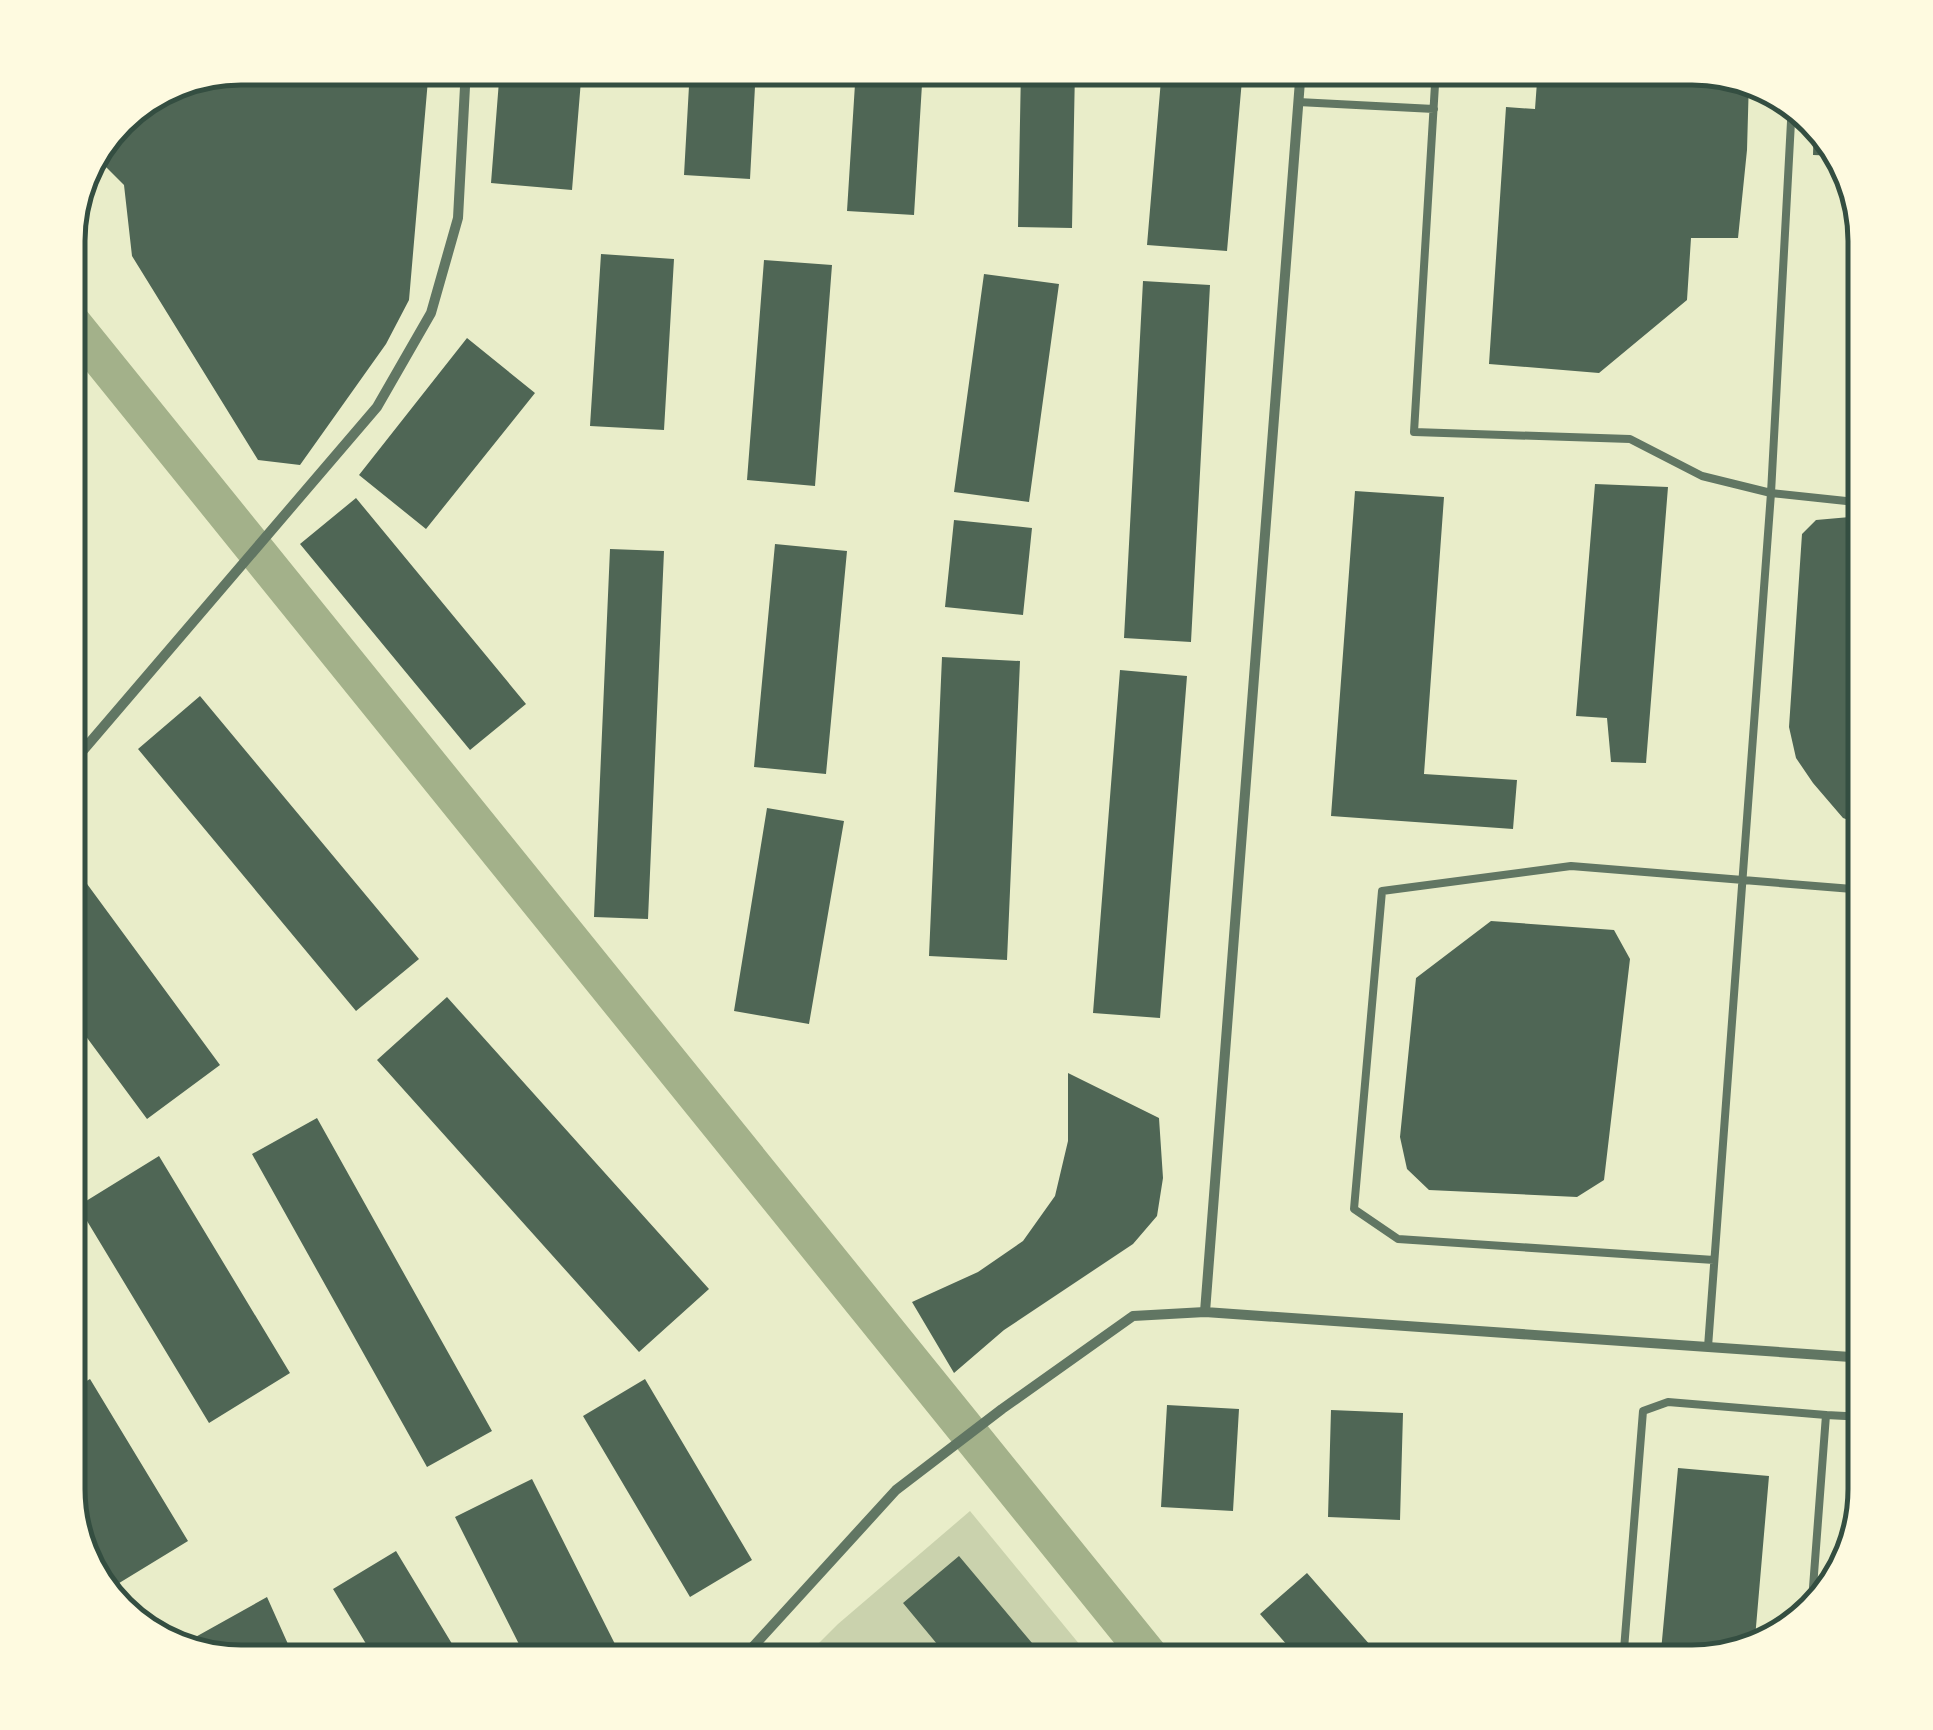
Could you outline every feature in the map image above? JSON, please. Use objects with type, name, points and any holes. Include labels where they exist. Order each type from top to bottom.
[{"type":"street","points":[[85,748],[376,407],[431,314],[458,218],[465,85]]},
{"type":"street","points":[[1205,1312],[1300,85]]},
{"type":"street","points":[[755,1645],[896,1490],[1132,1316],[1205,1312],[1848,1357]]},
{"type":"lane","points":[[1435,85],[1414,432],[1630,439],[1702,476],[1771,493],[1848,501]]},
{"type":"lane","points":[[1298,102],[1434,110]]},
{"type":"lane","points":[[1708,1347],[1771,493],[1791,121]]},
{"type":"lane","points":[[1714,1260],[1398,1239],[1354,1209],[1382,891],[1571,866],[1848,888]]},
{"type":"lane","points":[[1624,1645],[1643,1411],[1668,1402],[1848,1416]]},
{"type":"lane","points":[[1813,1586],[1826,1415]]},
{"type":"green space","points":[[970,1511],[1080,1645],[817,1645]]},
{"type":"building","points":[[241,85],[428,85],[409,300],[386,344],[300,465],[258,460],[132,256],[124,185],[105,166],[117,146],[163,106],[191,93]]},
{"type":"building","points":[[499,85],[581,85],[572,190],[491,183]]},
{"type":"building","points":[[689,85],[755,85],[750,179],[684,175]]},
{"type":"building","points":[[855,85],[922,85],[914,215],[847,211]]},
{"type":"building","points":[[1021,85],[1075,85],[1072,228],[1018,227]]},
{"type":"building","points":[[1161,85],[1242,85],[1227,251],[1147,245]]},
{"type":"building","points":[[1537,85],[1692,85],[1749,96],[1738,238],[1691,238],[1687,300],[1599,373],[1489,364],[1506,107],[1535,109]]},
{"type":"building","points":[[601,254],[674,259],[664,430],[590,426]]},
{"type":"building","points":[[764,260],[832,265],[815,486],[747,480]]},
{"type":"building","points":[[984,274],[1059,284],[1029,502],[954,492]]},
{"type":"building","points":[[1143,281],[1210,285],[1191,642],[1124,638]]},
{"type":"building","points":[[467,338],[535,393],[426,529],[359,475]]},
{"type":"building","points":[[1595,484],[1668,487],[1646,763],[1611,762],[1607,718],[1576,716]]},
{"type":"building","points":[[1355,491],[1444,497],[1424,774],[1517,780],[1513,829],[1331,816]]},
{"type":"building","points":[[356,498],[526,704],[470,750],[300,544]]},
{"type":"building","points":[[1848,517],[1848,820],[1813,783],[1796,758],[1789,727],[1802,534],[1816,520]]},
{"type":"building","points":[[954,520],[1032,528],[1023,615],[945,607]]},
{"type":"building","points":[[775,544],[847,551],[826,774],[754,767]]},
{"type":"building","points":[[610,549],[664,551],[648,919],[594,917]]},
{"type":"building","points":[[942,657],[1020,661],[1007,960],[929,956]]},
{"type":"building","points":[[1120,670],[1187,676],[1160,1018],[1093,1013]]},
{"type":"building","points":[[200,696],[419,959],[356,1011],[138,749]]},
{"type":"building","points":[[767,808],[844,821],[809,1024],[734,1011]]},
{"type":"building","points":[[85,881],[220,1065],[147,1119],[85,1035]]},
{"type":"building","points":[[1491,921],[1614,930],[1630,959],[1604,1180],[1577,1197],[1429,1190],[1407,1169],[1400,1137],[1416,978]]},
{"type":"building","points":[[447,997],[709,1289],[639,1352],[377,1060]]},
{"type":"building","points":[[1068,1073],[1159,1118],[1163,1178],[1157,1216],[1133,1244],[1004,1330],[954,1373],[912,1302],[978,1272],[1023,1241],[1055,1196],[1068,1141]]},
{"type":"building","points":[[317,1118],[492,1431],[427,1467],[252,1154]]},
{"type":"building","points":[[159,1156],[290,1373],[209,1423],[85,1218],[85,1202]]},
{"type":"building","points":[[90,1379],[188,1541],[117,1584],[90,1529],[85,1499],[85,1382]]},
{"type":"building","points":[[645,1379],[752,1560],[690,1597],[583,1416]]},
{"type":"building","points":[[1167,1405],[1239,1409],[1233,1511],[1161,1507]]},
{"type":"building","points":[[1331,1410],[1403,1413],[1400,1520],[1328,1517]]},
{"type":"building","points":[[1678,1468],[1769,1476],[1756,1631],[1722,1642],[1662,1645]]},
{"type":"building","points":[[532,1479],[615,1645],[519,1645],[455,1517]]},
{"type":"building","points":[[396,1551],[453,1645],[367,1645],[333,1589]]},
{"type":"building","points":[[959,1556],[1034,1645],[938,1645],[903,1603]]},
{"type":"building","points":[[1307,1573],[1370,1645],[1287,1645],[1260,1614]]},
{"type":"building","points":[[267,1597],[288,1645],[241,1645],[195,1637]]},
{"type":"waterway","points":[[85,339],[1140,1645]]}]
